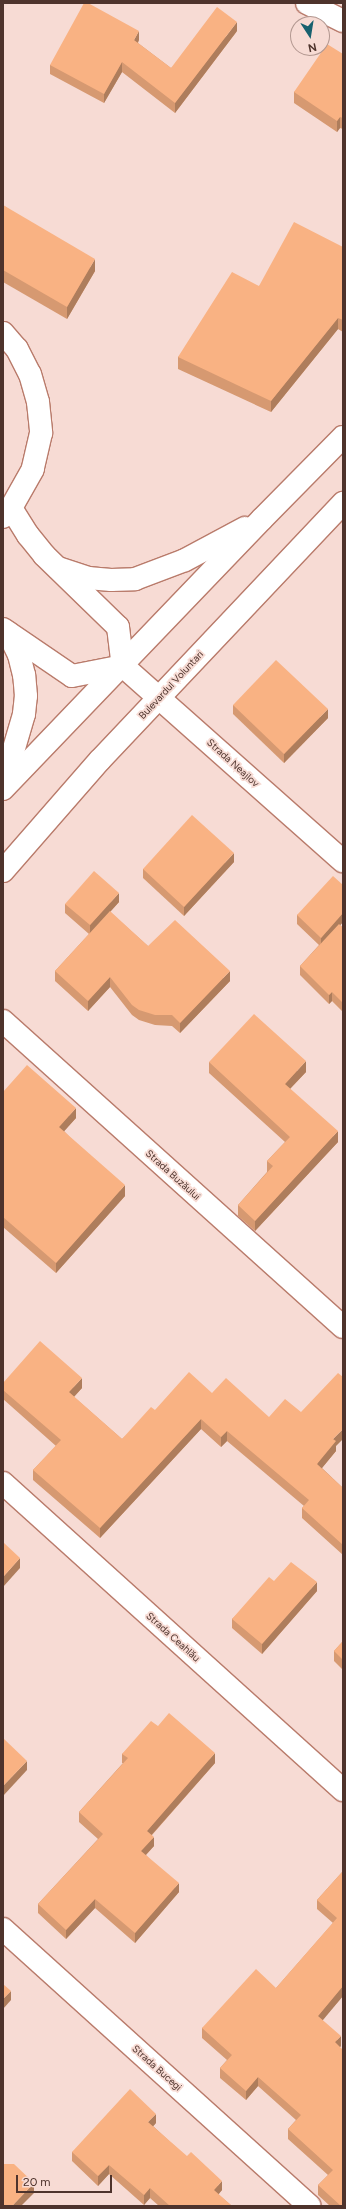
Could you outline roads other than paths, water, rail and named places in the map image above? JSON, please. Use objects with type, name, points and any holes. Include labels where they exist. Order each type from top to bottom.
[{"type":"main road","points":[[307,3],[343,21]]},
{"type":"main road","points":[[3,333],[17,349],[30,374],[38,402],[41,433],[33,469],[7,512],[58,568],[118,627],[123,666]]},
{"type":"main road","points":[[3,788],[123,666],[262,519],[343,437]]},
{"type":"main road","name":"Bulevardul Voluntari","points":[[3,871],[100,760],[159,696],[343,503]]},
{"type":"main road","points":[[58,568],[88,578],[111,580],[135,579],[185,560],[262,519]]},
{"type":"main road","points":[[5,630],[72,676],[123,666]]},
{"type":"main road","points":[[3,788],[24,714],[26,696],[24,675],[19,655],[5,630]]},
{"type":"main road","name":"Strada Neajlov","points":[[123,666],[159,696],[343,861]]},
{"type":"main road","name":"Strada Buzăului","points":[[3,1021],[343,1327]]},
{"type":"main road","name":"Strada Ceahlău","points":[[3,1483],[343,1790]]},
{"type":"main road","name":"Strada Bucegi","points":[[3,1929],[310,2206]]}]
